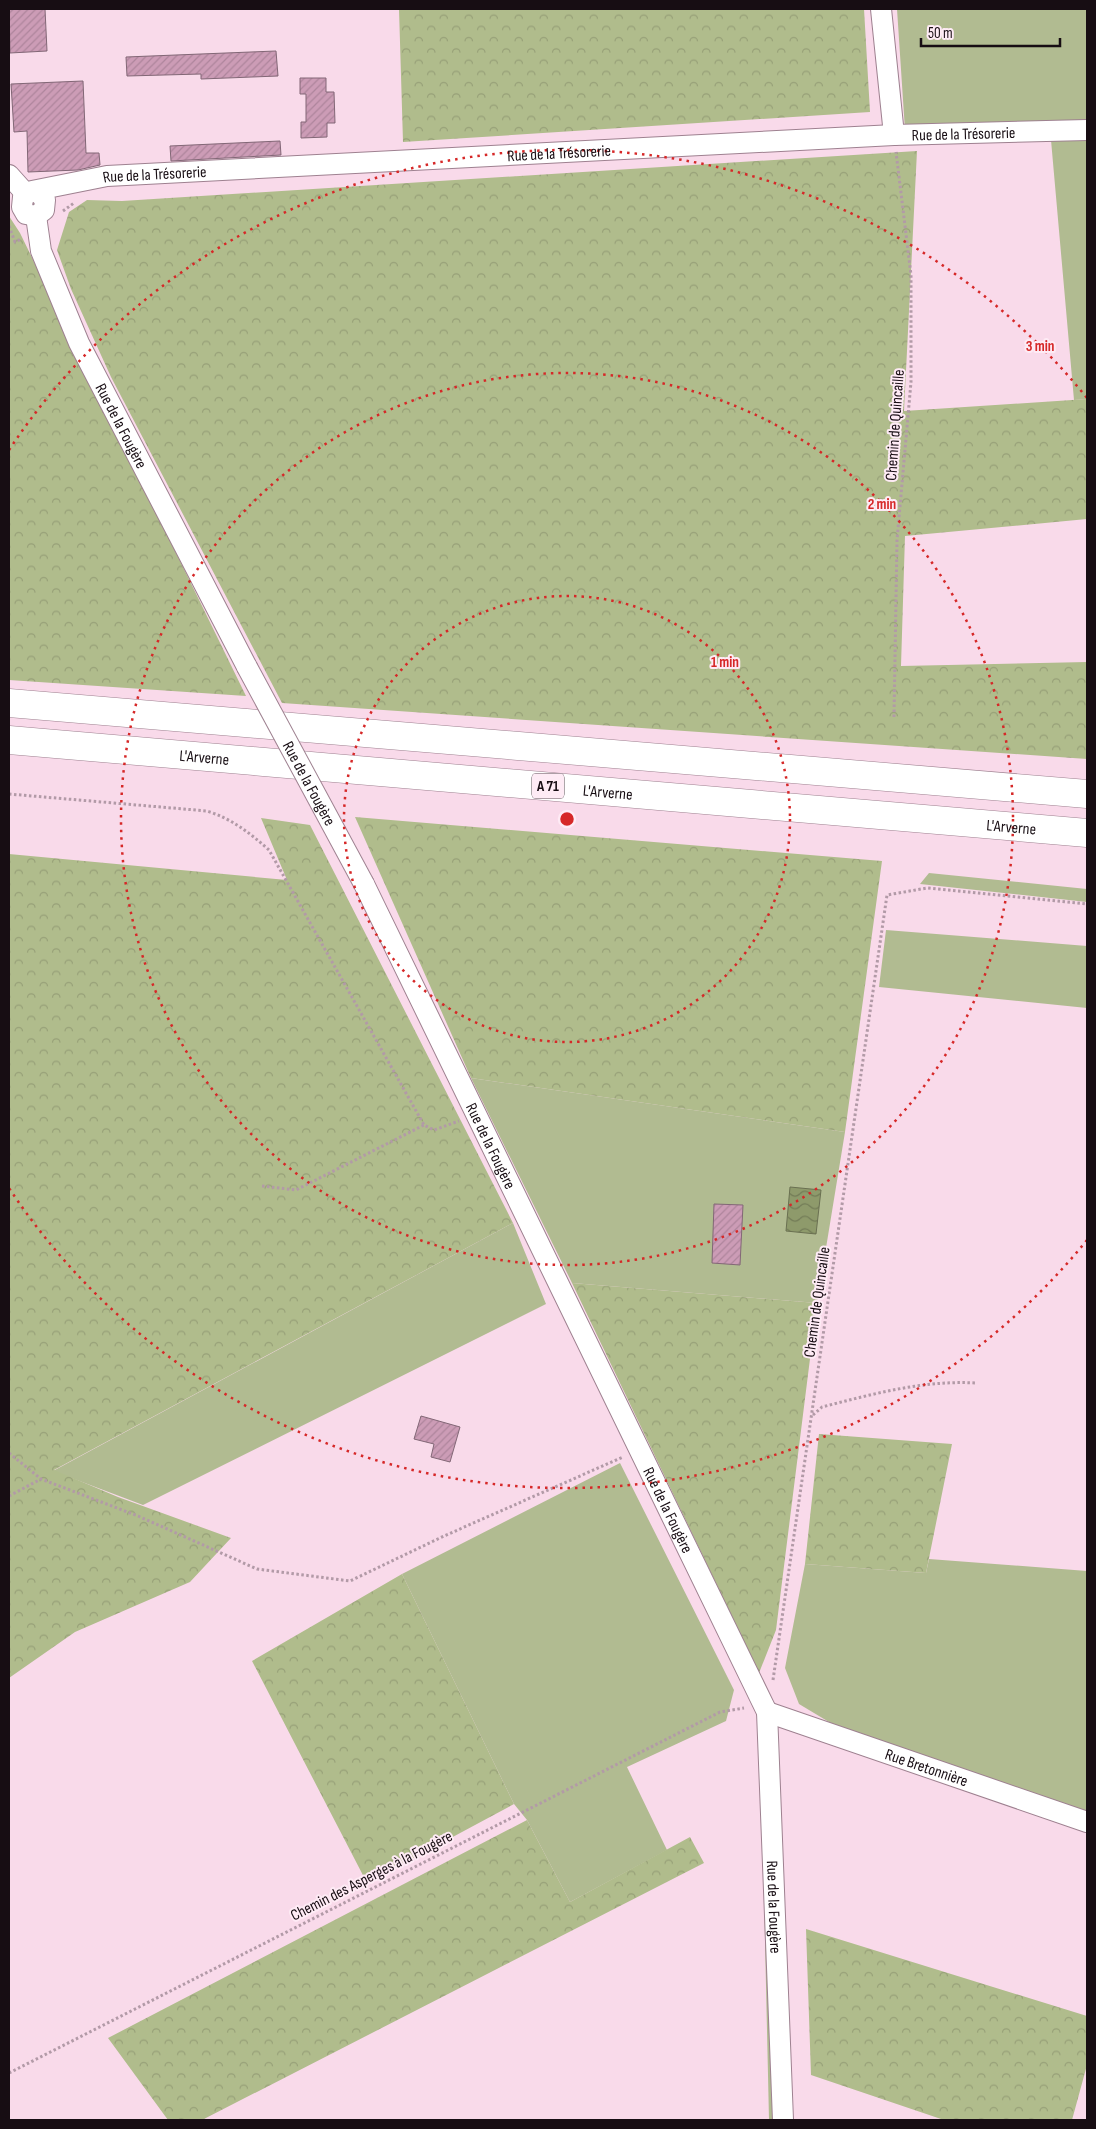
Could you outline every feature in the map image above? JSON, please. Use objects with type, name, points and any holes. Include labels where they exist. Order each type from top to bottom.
[{"type":"highway","name":"A 71","points":[[9,703],[1087,794]]},
{"type":"highway","name":"L'Arverne","points":[[9,740],[1087,833]]},
{"type":"street","points":[[881,9],[894,135]]},
{"type":"street","name":"Rue de la Trésorerie","points":[[29,192],[107,176],[894,135],[1087,130]]},
{"type":"street","points":[[9,175],[29,192]]},
{"type":"street","name":"Rue de la Fougère","points":[[29,192],[38,192],[45,200],[44,210],[36,216],[41,251],[80,344],[247,667],[364,884],[638,1450],[757,1710],[783,2120]]},
{"type":"street","name":"Rue Bretonnière","points":[[757,1710],[1087,1822]]},
{"type":"path","name":"Chemin de Quincaille","points":[[894,135],[910,275],[911,372],[897,540],[894,718]]},
{"type":"path","points":[[61,212],[76,200]]},
{"type":"path","points":[[9,226],[15,242]]},
{"type":"path","points":[[9,794],[207,811],[222,816],[247,830],[269,850],[424,1125],[434,1130],[474,1114]]},
{"type":"path","name":"Chemin de Quincaille","points":[[757,1710],[778,1654],[887,895],[927,888],[1087,904]]},
{"type":"path","points":[[262,1186],[296,1190],[424,1125]]},
{"type":"path","points":[[812,1416],[822,1407],[902,1387],[952,1382],[976,1383]]},
{"type":"path","points":[[9,1453],[41,1480],[138,1516],[257,1569],[350,1581],[453,1532],[638,1450]]},
{"type":"path","points":[[9,1496],[41,1480]]},
{"type":"path","name":"Chemin des Asperges à la Fougère","points":[[9,2073],[720,1712],[757,1710]]},
{"type":"shaded area","points":[[897,9],[1087,9],[1087,123],[905,130]]},
{"type":"shaded area","points":[[1051,140],[1087,140],[1087,399],[1074,400]]},
{"type":"shaded area","points":[[929,873],[1087,889],[1087,902],[920,884]]},
{"type":"shaded area","points":[[886,930],[1087,946],[1087,1008],[879,987]]},
{"type":"shaded area","points":[[471,1078],[845,1132],[817,1303],[572,1283]]},
{"type":"shaded area","points":[[513,1223],[546,1304],[143,1505],[53,1471]]},
{"type":"shaded area","points":[[620,1463],[734,1690],[726,1721],[627,1767],[667,1850],[570,1902],[527,1820],[514,1804],[402,1574]]},
{"type":"shaded area","points":[[929,1559],[1087,1571],[1087,1814],[844,1731],[799,1704],[785,1668],[805,1564],[926,1573]]},
{"type":"shaded area","points":[[761,1760],[775,2120],[769,2120]]},
{"type":"green space","points":[[399,9],[864,9],[870,112],[403,142]]},
{"type":"green space","points":[[917,151],[904,411],[1087,399],[1087,519],[905,536],[901,666],[1087,662],[1087,759],[282,703],[111,377],[71,289],[57,250],[69,212],[87,200],[122,201]]},
{"type":"green space","points":[[9,216],[20,233],[246,696],[9,680]]},
{"type":"green space","points":[[355,817],[882,861],[845,1132],[471,1078]]},
{"type":"green space","points":[[261,818],[310,825],[513,1223],[54,1470],[118,1497],[231,1538],[190,1582],[75,1632],[9,1678],[9,854],[287,880]]},
{"type":"green space","points":[[572,1283],[817,1303],[776,1630],[759,1673]]},
{"type":"green space","points":[[819,1434],[952,1444],[926,1573],[805,1564]]},
{"type":"green space","points":[[402,1574],[514,1804],[367,1883],[252,1661]]},
{"type":"green space","points":[[527,1820],[570,1902],[690,1837],[704,1863],[202,2120],[168,2120],[108,2038]]},
{"type":"green space","points":[[806,1929],[1087,2016],[1087,2065],[1072,2120],[944,2120],[811,2075]]},
{"type":"water","points":[[790,1187],[821,1190],[816,1234],[786,1231]]},
{"type":"building","points":[[9,9],[45,9],[47,51],[10,53]]},
{"type":"building","points":[[276,51],[278,76],[201,79],[201,74],[127,76],[126,57]]},
{"type":"building","points":[[300,78],[326,78],[326,92],[334,92],[335,123],[327,123],[327,137],[301,138],[301,122],[306,122],[306,94],[300,94]]},
{"type":"building","points":[[83,81],[86,153],[99,153],[100,165],[78,170],[28,172],[27,131],[14,132],[11,84]]},
{"type":"building","points":[[280,141],[281,155],[171,161],[170,146]]},
{"type":"building","points":[[714,1204],[743,1205],[740,1265],[712,1263]]},
{"type":"building","points":[[421,1416],[460,1427],[450,1462],[431,1457],[434,1444],[414,1439]]}]
